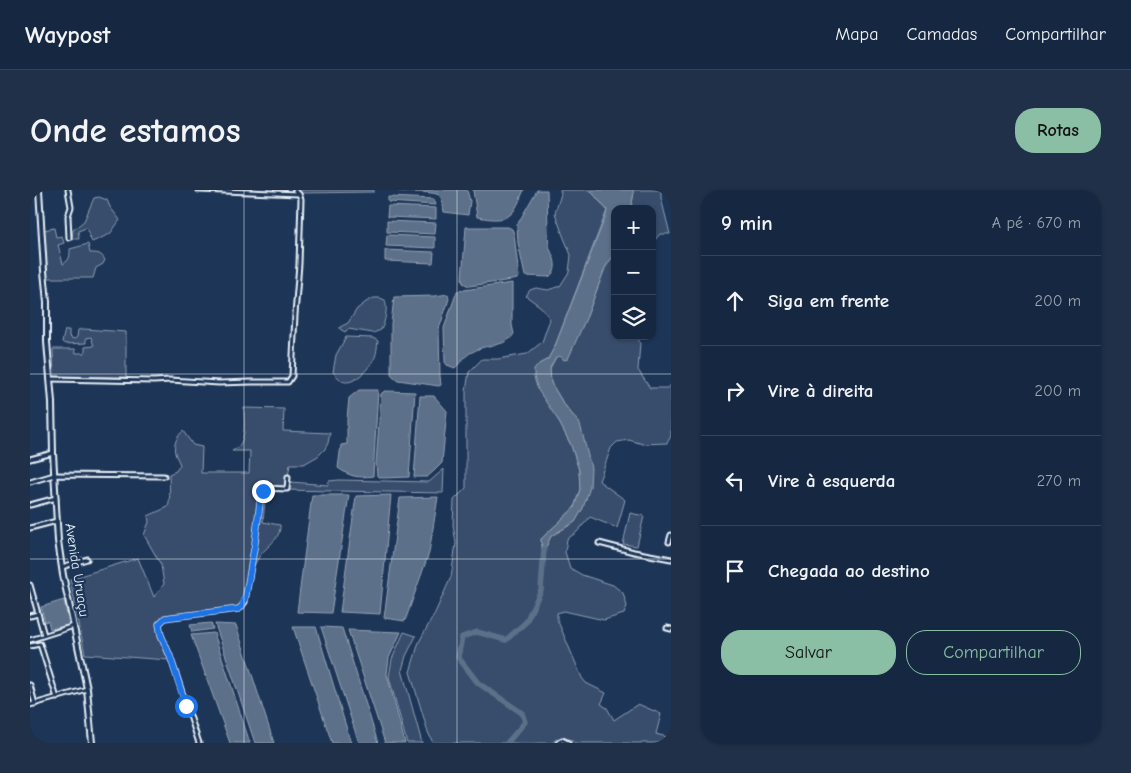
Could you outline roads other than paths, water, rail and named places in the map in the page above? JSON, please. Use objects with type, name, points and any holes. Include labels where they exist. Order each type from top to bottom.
[{"type":"street","name":"Avenida Uruaçu","points":[[39,190],[47,302],[47,342],[52,402],[58,541],[87,689],[92,743]]},
{"type":"street","points":[[68,190],[71,207],[68,216],[69,238]]},
{"type":"street","points":[[50,379],[170,380],[219,383],[288,382],[292,376],[299,264],[301,199],[299,194],[294,191],[199,190]]},
{"type":"street","points":[[30,459],[54,453]]},
{"type":"street","points":[[30,482],[54,475],[164,476]]},
{"type":"street","points":[[199,743],[170,656],[161,635],[159,624],[165,618],[239,609],[242,606],[246,595],[255,543],[261,494],[270,488],[287,489],[288,477]]},
{"type":"street","points":[[30,504],[56,498]]},
{"type":"street","points":[[30,528],[57,521]]},
{"type":"street","points":[[669,542],[671,535]]},
{"type":"street","points":[[599,543],[671,559]]},
{"type":"street","points":[[62,567],[86,559]]},
{"type":"street","points":[[30,585],[44,635]]},
{"type":"street","points":[[30,616],[38,614]]},
{"type":"street","points":[[30,640],[74,626]]},
{"type":"street","points":[[30,646],[40,644],[57,698]]},
{"type":"street","points":[[30,685],[35,704]]},
{"type":"street","points":[[30,705],[87,689]]},
{"type":"street","points":[[558,743],[562,740],[568,743]]},
{"type":"waterway","points":[[507,743],[525,722],[522,713],[478,683],[458,657],[462,637],[477,632],[506,640],[526,622],[541,590],[544,549]]}]
